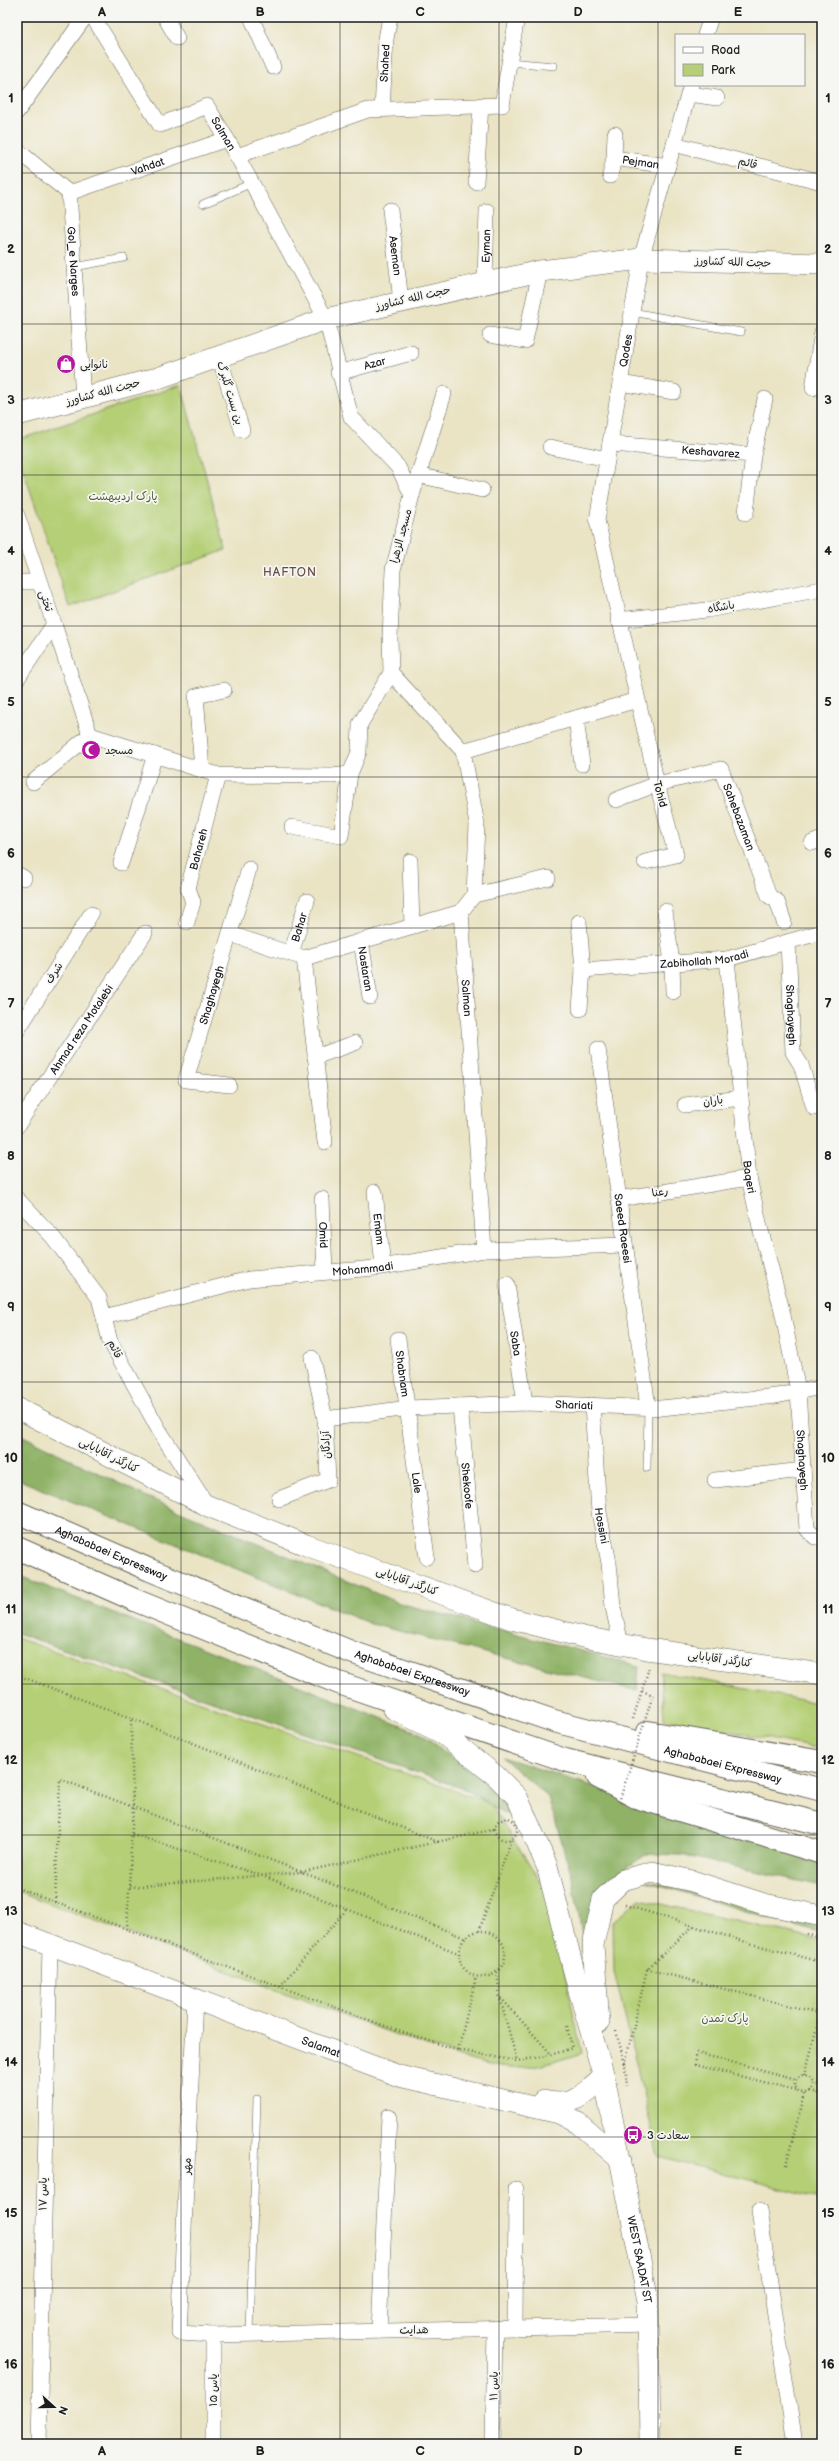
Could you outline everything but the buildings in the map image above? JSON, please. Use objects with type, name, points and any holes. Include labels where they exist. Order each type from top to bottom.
[{"type":"highway","name":"Aghababaei Expressway","points":[[17,1512],[150,1570],[351,1652],[554,1721],[822,1790]]},
{"type":"highway","points":[[17,1548],[138,1601],[349,1686],[565,1760],[822,1824]]},
{"type":"highway","points":[[422,1676],[630,1728],[822,1762]]},
{"type":"highway","points":[[565,1760],[636,1797],[822,1853]]},
{"type":"street","points":[[17,112],[85,17]]},
{"type":"street","name":"Salman","points":[[93,17],[160,125],[207,106],[237,156],[326,319]]},
{"type":"street","points":[[165,17],[177,38]]},
{"type":"street","points":[[251,17],[273,68]]},
{"type":"street","name":"Shahed","points":[[382,109],[386,39],[390,17]]},
{"type":"street","points":[[237,156],[368,110],[481,104],[502,105],[517,17]]},
{"type":"street","points":[[706,34],[711,17]]},
{"type":"street","points":[[690,89],[717,98]]},
{"type":"street","name":"Qodes","points":[[618,620],[597,520],[641,259],[690,89]]},
{"type":"street","points":[[476,182],[481,104]]},
{"type":"street","points":[[610,176],[614,158],[615,134]]},
{"type":"street","name":"Vahdat","points":[[69,193],[227,140]]},
{"type":"street","name":"قائم","points":[[674,144],[822,182]]},
{"type":"street","points":[[17,150],[69,193]]},
{"type":"street","name":"Pejman","points":[[614,158],[668,166]]},
{"type":"street","name":"Gol_e Narges","points":[[69,193],[84,397]]},
{"type":"street","name":"Aseman","points":[[390,210],[401,301]]},
{"type":"street","name":"Eyman","points":[[485,281],[487,211]]},
{"type":"street","name":"حجت الله کشاورز","points":[[17,415],[158,378],[326,319],[485,281],[540,271],[641,259],[822,264]]},
{"type":"street","points":[[490,336],[525,341],[540,271]]},
{"type":"street","name":"مسجد الزهرا","points":[[326,319],[338,373],[351,417],[398,467],[412,495],[393,570],[390,637],[391,674]]},
{"type":"street","points":[[813,388],[822,332]]},
{"type":"street","name":"Azar","points":[[338,373],[411,353]]},
{"type":"street","name":"بن بست گلبرگ","points":[[219,356],[242,430]]},
{"type":"street","points":[[620,383],[674,392]]},
{"type":"street","points":[[412,495],[444,394]]},
{"type":"street","points":[[753,455],[765,399]]},
{"type":"street","name":"Keshavarez","points":[[610,444],[753,455],[746,513]]},
{"type":"street","points":[[550,447],[607,459]]},
{"type":"street","points":[[418,475],[482,490]]},
{"type":"street","name":"تختی","points":[[17,515],[54,624],[17,680]]},
{"type":"street","points":[[17,582],[39,582]]},
{"type":"street","name":"باشگاه","points":[[618,620],[707,610],[822,589]]},
{"type":"street","name":"Tohid","points":[[618,620],[657,784],[676,855],[645,862]]},
{"type":"street","points":[[54,624],[90,735]]},
{"type":"street","points":[[230,934],[298,956],[361,941],[461,912],[474,895],[477,824],[463,751],[391,674],[360,724],[359,752],[350,774],[341,836],[292,828]]},
{"type":"street","points":[[202,769],[196,696],[224,690]]},
{"type":"street","points":[[463,751],[637,700]]},
{"type":"street","points":[[576,718],[582,764]]},
{"type":"street","points":[[90,735],[218,775],[332,776],[350,774]]},
{"type":"street","points":[[33,782],[90,735]]},
{"type":"street","points":[[121,863],[155,755]]},
{"type":"street","name":"Sahebazaman","points":[[657,784],[721,769],[769,896],[777,901],[784,922]]},
{"type":"street","name":"Bahareh","points":[[187,922],[193,902],[188,888],[218,775]]},
{"type":"street","points":[[616,800],[657,784]]},
{"type":"street","points":[[410,861],[412,926]]},
{"type":"street","name":"Shaghayegh","points":[[229,1086],[186,1080],[249,869]]},
{"type":"street","points":[[474,895],[548,878]]},
{"type":"street","name":"Bahar","points":[[298,956],[307,901]]},
{"type":"street","points":[[665,911],[672,963],[673,992]]},
{"type":"street","name":"Salman","points":[[461,912],[484,1250]]},
{"type":"street","name":"شرف","points":[[17,1031],[91,914]]},
{"type":"street","points":[[579,922],[583,970],[580,1009]]},
{"type":"street","name":"Zabihollah Moradi","points":[[583,970],[727,958],[822,932]]},
{"type":"street","name":"Ahmad reza Motalebi","points":[[17,1126],[145,933]]},
{"type":"street","name":"Nastaran","points":[[361,941],[370,997]]},
{"type":"street","name":"Shaghayegh","points":[[788,942],[793,1052],[801,1065],[814,1108]]},
{"type":"street","points":[[298,956],[315,1057],[324,1142]]},
{"type":"street","name":"Baqeri","points":[[727,958],[749,1178],[760,1228],[782,1310],[798,1391]]},
{"type":"street","points":[[315,1057],[355,1043]]},
{"type":"street","name":"Saeed Raeesi","points":[[598,1049],[648,1408]]},
{"type":"street","name":"باران","points":[[685,1105],[741,1098]]},
{"type":"street","name":"رعنا","points":[[619,1199],[749,1178]]},
{"type":"street","name":"Emam","points":[[375,1192],[383,1266]]},
{"type":"street","name":"قائم","points":[[17,1199],[52,1236],[99,1298],[110,1341],[151,1417],[208,1506]]},
{"type":"street","name":"Omid","points":[[322,1199],[325,1272]]},
{"type":"street","name":"Mohammadi","points":[[104,1317],[249,1279],[383,1266],[484,1250],[625,1245]]},
{"type":"street","name":"Saba","points":[[507,1284],[525,1403]]},
{"type":"street","name":"Shabnam","points":[[398,1339],[409,1408]]},
{"type":"street","name":"آزادگان","points":[[279,1498],[328,1480],[325,1419],[312,1358]]},
{"type":"street","name":"Shariati","points":[[325,1419],[409,1408],[525,1403],[662,1408],[822,1387]]},
{"type":"street","name":"Shaghayegh","points":[[798,1391],[807,1529],[815,1537],[822,1537]]},
{"type":"street","name":"Hossini","points":[[592,1405],[599,1512],[609,1563],[613,1607],[621,1644]]},
{"type":"street","name":"Shekoofe","points":[[460,1406],[474,1566]]},
{"type":"street","name":"کنارگذر آقابابایی","points":[[17,1408],[208,1506],[306,1545],[512,1619],[654,1650],[822,1674]]},
{"type":"street","name":"Lale","points":[[409,1408],[427,1557]]},
{"type":"street","points":[[715,1480],[803,1470]]},
{"type":"street","points":[[795,1670],[822,1680]]},
{"type":"street","points":[[349,1686],[442,1734],[496,1776],[517,1797],[547,1866],[578,1987],[604,2077]]},
{"type":"street","points":[[604,2077],[593,1945],[603,1899],[623,1880],[652,1872],[692,1881],[764,1904],[822,1916]]},
{"type":"street","name":"Salamat","points":[[17,1923],[401,2069],[560,2105],[579,2099],[604,2077]]},
{"type":"street","name":"Salamat","points":[[17,1932],[399,2076],[559,2113],[578,2122],[621,2160]]},
{"type":"street","name":"یاس ۱۷","points":[[39,2444],[50,1945]]},
{"type":"street","name":"مهر","points":[[179,2333],[195,1999]]},
{"type":"street","name":"WEST SAADAT ST","points":[[604,2077],[648,2302],[650,2325],[650,2444]]},
{"type":"street","points":[[379,2331],[389,2116]]},
{"type":"street","points":[[515,2328],[516,2188]]},
{"type":"street","points":[[759,2211],[795,2444]]},
{"type":"street","name":"هدایت","points":[[179,2333],[214,2335],[650,2325]]},
{"type":"street","name":"یاس ۱۱","points":[[493,2444],[495,2328]]},
{"type":"street","name":"یاس ۱۵","points":[[213,2444],[214,2335]]},
{"type":"lane","points":[[509,62],[554,66]]},
{"type":"lane","points":[[203,204],[252,183]]},
{"type":"lane","points":[[74,267],[124,258]]},
{"type":"lane","points":[[632,312],[741,332]]},
{"type":"lane","points":[[647,1468],[648,1408]]},
{"type":"lane","points":[[250,2334],[257,2099]]},
{"type":"path","points":[[630,1728],[654,1650]]},
{"type":"path","points":[[17,1675],[131,1718],[438,1842]]},
{"type":"path","points":[[620,1802],[653,1695],[642,1691]]},
{"type":"path","points":[[127,1929],[133,1808],[131,1718]]},
{"type":"path","points":[[55,1902],[60,1779],[302,1872],[465,1938]]},
{"type":"path","points":[[130,1887],[266,1877],[302,1872],[495,1829],[500,1820],[511,1819],[516,1828],[479,1931]]},
{"type":"path","points":[[495,1829],[499,1838],[505,1840],[512,1838]]},
{"type":"path","points":[[132,1834],[266,1877],[458,1953]]},
{"type":"path","points":[[17,1888],[280,1986],[458,2050],[517,2061],[551,2055],[572,2048]]},
{"type":"path","points":[[603,1899],[822,1962]]},
{"type":"path","points":[[280,1986],[347,1909]]},
{"type":"path","points":[[625,2064],[647,1969],[693,1926]]},
{"type":"path","points":[[497,1972],[484,1978],[476,1977],[463,1968],[458,1953],[465,1938],[479,1931],[493,1934],[503,1945],[504,1959],[497,1972],[500,1998],[517,2061]]},
{"type":"path","points":[[647,1969],[821,2014],[805,2075]]},
{"type":"path","points":[[458,2050],[476,1977]]},
{"type":"path","points":[[500,1998],[551,2055]]},
{"type":"path","points":[[615,2029],[625,2064],[627,2088]]},
{"type":"path","points":[[804,2094],[796,2090],[695,2065],[697,2053],[796,2079],[805,2075]]},
{"type":"path","points":[[805,2075],[810,2078],[813,2083],[822,2086]]},
{"type":"path","points":[[796,2079],[794,2084],[796,2090]]},
{"type":"path","points":[[810,2091],[813,2083]]},
{"type":"path","points":[[786,2165],[804,2094],[810,2091],[822,2094]]},
{"type":"green space","name":"پارک اردیبهشت","points":[[181,385],[226,550],[70,607],[17,452],[17,440]]},
{"type":"green space","points":[[17,1433],[147,1497],[399,1603],[639,1666],[637,1691],[371,1624],[17,1479]]},
{"type":"green space","points":[[17,1575],[422,1734],[512,1803],[517,1815],[502,1813],[467,1790],[17,1633]]},
{"type":"green space","points":[[17,1638],[490,1803],[548,1894],[582,2053],[544,2064],[522,2068],[493,2066],[477,2062],[399,2036],[17,1891]]},
{"type":"green space","points":[[661,1672],[822,1704],[822,1749],[664,1719]]},
{"type":"green space","points":[[502,1757],[767,1842],[822,1857],[822,1886],[681,1855],[647,1854],[611,1878],[587,1965],[573,1880],[548,1797]]},
{"type":"green space","points":[[643,1880],[822,1920],[822,1934]]},
{"type":"green space","name":"پارک تمدن","points":[[640,1899],[822,1941],[822,2199],[658,2156],[614,1971],[613,1921]]},
{"type":"place","name":"نانوایی","points":[[66,364]]},
{"type":"place","name":"مسجد","points":[[91,750]]},
{"type":"place","name":"سعادت 3","points":[[633,2135]]},
{"type":"district","name":"HAFTON","points":[[290,572]]}]
